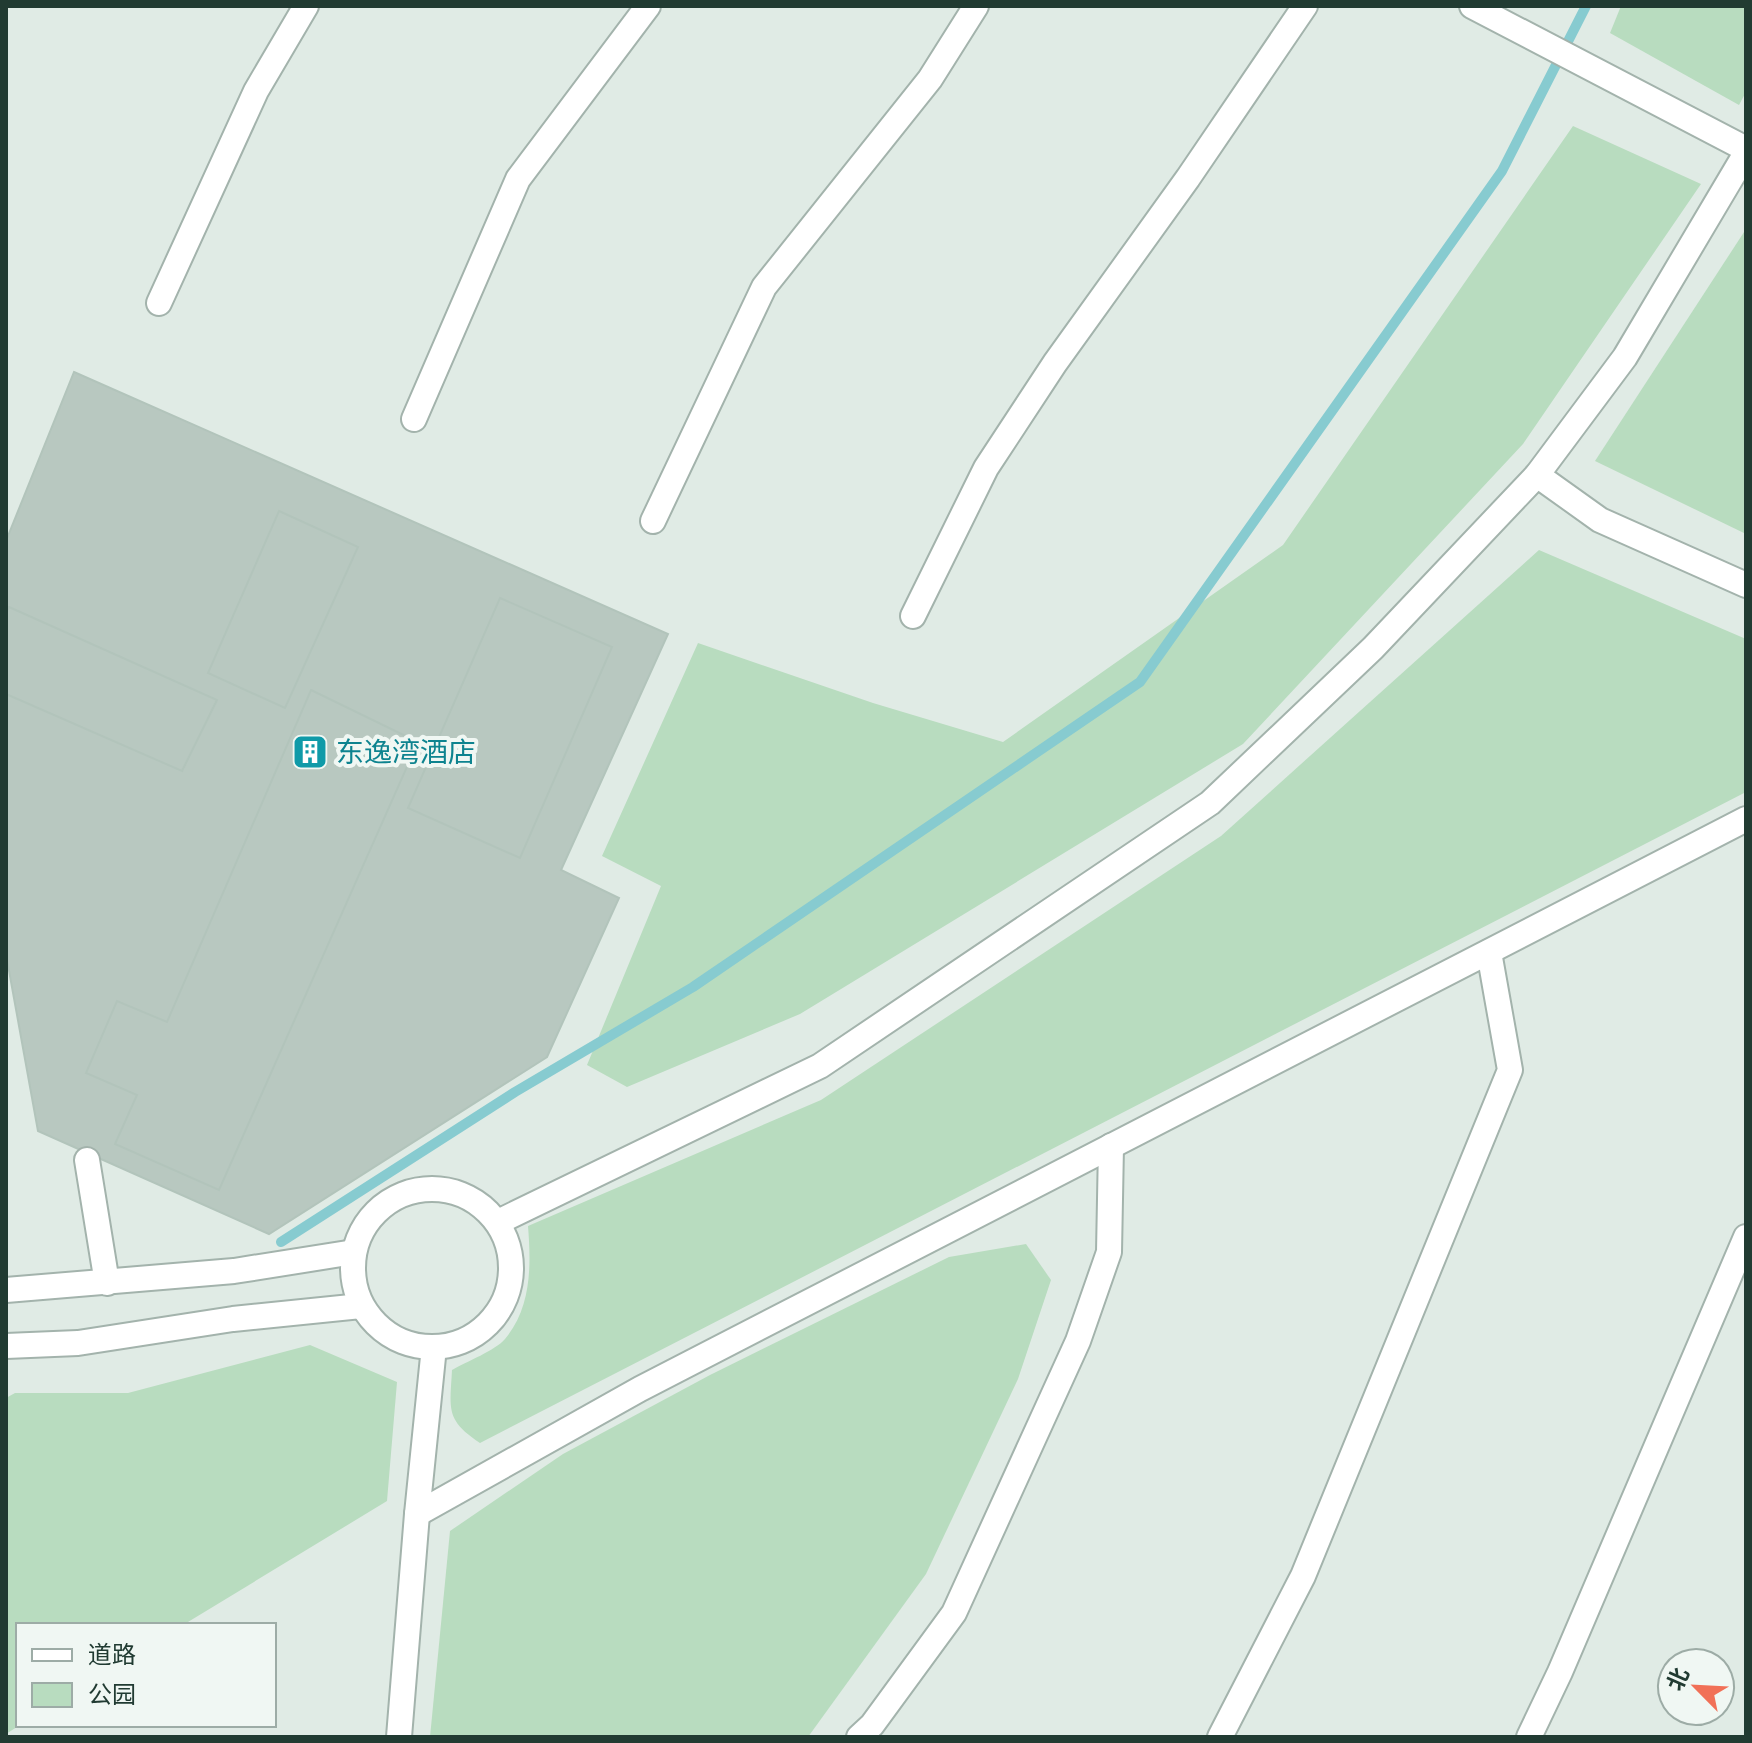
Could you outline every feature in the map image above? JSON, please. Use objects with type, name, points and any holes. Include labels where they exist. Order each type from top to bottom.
[{"type":"street","points":[[159,303],[256,91],[306,6]]},
{"type":"street","points":[[414,419],[518,179],[648,6]]},
{"type":"street","points":[[653,521],[764,287],[930,79],[976,6]]},
{"type":"street","points":[[913,616],[986,468],[1055,363],[1188,178],[1305,6]]},
{"type":"street","points":[[498,1222],[820,1066],[1210,803],[1373,648],[1537,475],[1625,357],[1746,151],[1472,6]]},
{"type":"street","points":[[1537,475],[1600,520],[1746,585]]},
{"type":"street","points":[[417,1514],[640,1389],[1746,819]]},
{"type":"street","points":[[1220,1737],[1303,1576],[1510,1070],[1489,952]]},
{"type":"street","points":[[859,1737],[872,1725],[954,1613],[1078,1341],[1109,1252],[1111,1146]]},
{"type":"street","points":[[87,1160],[107,1283]]},
{"type":"street","points":[[426,1188],[453,1190],[478,1203],[498,1222],[510,1251],[511,1279],[502,1305],[486,1328],[462,1342],[434,1347],[402,1343],[378,1328],[361,1306],[353,1280],[354,1252],[360,1234],[375,1211],[398,1195],[426,1188]]},
{"type":"street","points":[[1529,1737],[1560,1672],[1746,1237]]},
{"type":"street","points":[[6,1290],[234,1271],[354,1252]]},
{"type":"street","points":[[6,1346],[78,1343],[233,1319],[361,1306]]},
{"type":"street","points":[[399,1737],[434,1347]]},
{"type":"green space","points":[[1621,6],[1746,6],[1746,92],[1739,105],[1610,33]]},
{"type":"green space","points":[[1573,126],[1701,184],[1523,444],[1243,744],[800,1014],[627,1087],[587,1065],[661,886],[602,856],[698,643],[873,703],[1003,742],[1283,545]]},
{"type":"green space","points":[[1746,229],[1746,534],[1595,461]]},
{"type":"green space","points":[[1539,550],[1746,639],[1746,792],[480,1443],[455,1420],[451,1404],[452,1370],[505,1339],[520,1313],[528,1285],[528,1226],[821,1100],[1221,836]]},
{"type":"green space","points":[[1026,1244],[1051,1280],[1018,1379],[926,1574],[808,1737],[430,1737],[450,1531],[563,1454],[710,1375],[949,1257]]},
{"type":"green space","points":[[310,1345],[397,1382],[387,1501],[186,1623],[16,1623],[17,1727],[6,1734],[6,1398],[15,1393],[128,1393]]},
{"type":"building","name":"东逸湾酒店","points":[[74,372],[668,634],[561,870],[619,898],[547,1057],[269,1234],[38,1131],[6,954],[6,541]]},
{"type":"building","points":[[279,511],[358,547],[285,708],[208,673]]},
{"type":"building","points":[[500,598],[612,647],[520,858],[408,808]]},
{"type":"building","points":[[9,607],[217,700],[182,771],[6,694],[6,613]]},
{"type":"building","points":[[311,690],[418,742],[219,1190],[115,1144],[137,1095],[86,1073],[117,1001],[167,1022]]},
{"type":"waterway","points":[[281,1242],[515,1092],[693,987],[1140,682],[1502,171],[1586,6]]},
{"type":"place","name":"东逸湾酒店","points":[[310,752]]}]
